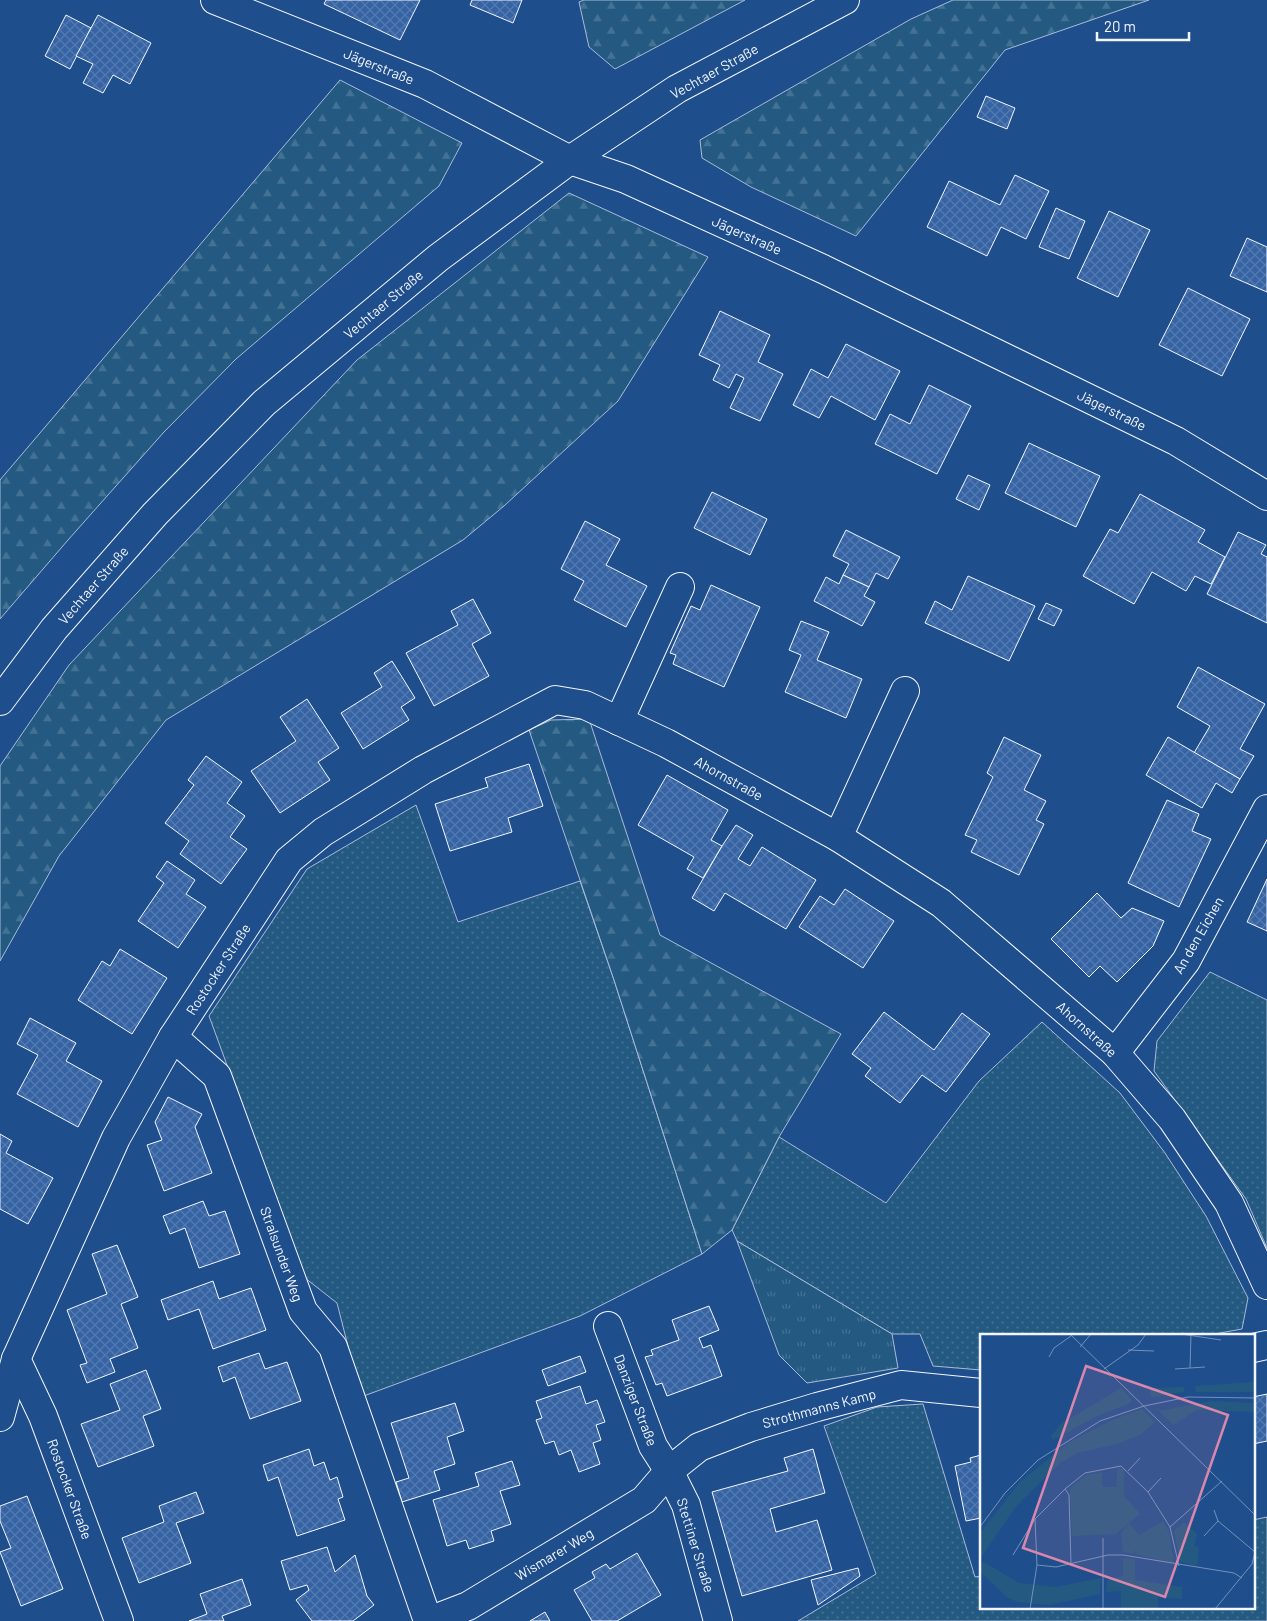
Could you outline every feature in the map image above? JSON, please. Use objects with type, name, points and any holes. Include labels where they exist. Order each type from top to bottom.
[{"type":"street","name":"Jägerstraße","points":[[215,0],[425,84],[570,160],[626,179],[822,269],[1176,442],[1267,496]]},
{"type":"street","name":"Vechtaer Straße","points":[[0,701],[54,629],[155,514],[264,403],[438,258],[570,160],[677,89],[845,0]]},
{"type":"street","points":[[619,721],[680,587]]},
{"type":"street","points":[[838,837],[905,691]]},
{"type":"street","name":"Ahornstraße","points":[[555,700],[585,705],[666,743],[838,837],[941,903],[1115,1053],[1172,1119],[1229,1203],[1267,1285]]},
{"type":"street","name":"Rostocker Straße","points":[[0,1417],[16,1359],[116,1138],[173,1037],[289,860],[323,832],[423,770],[555,700]]},
{"type":"street","name":"An den Eichen","points":[[1115,1053],[1186,961],[1267,809]]},
{"type":"street","name":"Stralsunder Weg","points":[[173,1037],[217,1076],[303,1312],[333,1347],[428,1621]]},
{"type":"street","name":"Danziger Straße","points":[[608,1326],[653,1446],[669,1471]]},
{"type":"street","points":[[1254,1348],[1267,1345]]},
{"type":"street","name":"Rostocker Straße","points":[[16,1359],[43,1416],[119,1621]]},
{"type":"street","name":"Strothmanns Kamp","points":[[669,1471],[699,1447],[750,1427],[901,1385],[980,1393]]},
{"type":"street","name":"Wismarer Weg","points":[[428,1621],[468,1606],[644,1500],[669,1471]]},
{"type":"street","name":"Stettiner Straße","points":[[669,1471],[686,1505],[718,1621]]},
{"type":"green space","points":[[584,0],[745,0],[615,69],[589,47],[579,2]]},
{"type":"green space","points":[[953,0],[1149,0],[1005,50],[856,236],[751,187],[702,158],[700,140],[911,19]]},
{"type":"green space","points":[[340,80],[462,143],[439,186],[236,359],[164,432],[0,619],[0,480]]},
{"type":"green space","points":[[569,193],[708,257],[618,401],[504,506],[463,540],[166,720],[59,856],[0,961],[0,766],[69,665],[357,360]]},
{"type":"green space","points":[[589,719],[660,935],[841,1034],[779,1137],[732,1230],[702,1254],[614,980],[529,730],[551,720]]},
{"type":"green space","points":[[416,805],[458,922],[580,881],[614,980],[702,1254],[580,1316],[361,1397],[337,1303],[305,1278],[209,1016],[307,869]]},
{"type":"green space","points":[[1210,972],[1267,1000],[1267,1248],[1246,1199],[1154,1071],[1157,1041]]},
{"type":"green space","points":[[1042,1022],[1120,1093],[1165,1153],[1206,1216],[1248,1298],[1242,1329],[1214,1334],[980,1334],[980,1370],[933,1366],[920,1334],[892,1334],[737,1241],[732,1230],[779,1137],[886,1203],[979,1081]]},
{"type":"green space","points":[[737,1241],[892,1334],[898,1368],[807,1383],[779,1355]]},
{"type":"green space","points":[[923,1404],[975,1577],[980,1576],[980,1608],[1254,1608],[1254,1520],[1267,1517],[1267,1621],[798,1621],[876,1574],[824,1426],[877,1407]]},
{"type":"building","points":[[326,0],[420,0],[400,40],[324,4]]},
{"type":"building","points":[[472,0],[522,0],[513,23],[470,5]]},
{"type":"building","points":[[66,15],[91,28],[70,69],[45,56]]},
{"type":"building","points":[[98,15],[151,43],[130,84],[113,75],[103,93],[83,83],[93,64],[76,56]]},
{"type":"building","points":[[986,96],[1015,108],[1007,129],[977,117]]},
{"type":"building","points":[[1015,175],[1049,191],[1026,239],[1001,227],[987,256],[927,227],[949,181],[1000,205]]},
{"type":"building","points":[[1056,208],[1085,221],[1069,259],[1039,247]]},
{"type":"building","points":[[1109,211],[1150,230],[1118,297],[1077,278]]},
{"type":"building","points":[[1247,238],[1267,247],[1267,292],[1230,276]]},
{"type":"building","points":[[1188,288],[1250,319],[1222,376],[1159,345]]},
{"type":"building","points":[[720,311],[770,335],[758,362],[783,374],[760,421],[730,408],[744,378],[736,374],[729,388],[713,380],[720,365],[699,355]]},
{"type":"building","points":[[846,344],[900,371],[875,420],[831,396],[819,418],[793,405],[811,369],[828,378]]},
{"type":"building","points":[[929,385],[971,406],[937,474],[875,444],[890,414],[910,424]]},
{"type":"building","points":[[1029,443],[1100,476],[1076,527],[1005,493]]},
{"type":"building","points":[[968,475],[990,485],[979,510],[956,499]]},
{"type":"building","points":[[712,492],[767,519],[750,555],[694,528]]},
{"type":"building","points":[[1140,494],[1205,530],[1198,542],[1225,557],[1211,584],[1195,576],[1186,591],[1152,572],[1134,604],[1083,576],[1110,529],[1118,533]]},
{"type":"building","points":[[585,521],[620,539],[606,565],[647,586],[626,627],[574,600],[584,581],[561,569]]},
{"type":"building","points":[[846,530],[900,557],[888,579],[876,573],[869,587],[843,575],[849,564],[833,556]]},
{"type":"building","points":[[1238,532],[1266,545],[1261,554],[1267,557],[1267,623],[1207,594]]},
{"type":"building","points":[[843,575],[869,587],[864,596],[875,602],[862,626],[814,601],[826,577],[839,584]]},
{"type":"building","points":[[968,576],[1035,606],[1009,661],[925,623],[935,601],[952,610]]},
{"type":"building","points":[[711,585],[760,607],[724,687],[673,664],[676,655],[670,653],[691,606],[700,610]]},
{"type":"building","points":[[473,599],[491,633],[472,644],[489,676],[434,706],[406,653],[458,625],[451,611]]},
{"type":"building","points":[[1046,603],[1062,610],[1054,626],[1038,619]]},
{"type":"building","points":[[801,621],[829,632],[817,660],[862,679],[846,718],[785,692],[801,655],[789,650]]},
{"type":"building","points":[[392,661],[415,698],[401,707],[409,720],[363,749],[341,713],[382,687],[374,673]]},
{"type":"building","points":[[1198,667],[1265,704],[1240,749],[1254,756],[1240,779],[1194,753],[1210,726],[1177,707]]},
{"type":"building","points":[[307,699],[339,748],[318,762],[330,780],[280,813],[251,771],[296,741],[280,717]]},
{"type":"building","points":[[1004,737],[1041,755],[1024,790],[1046,801],[1036,820],[1044,824],[1019,875],[971,852],[977,840],[965,835],[993,777],[987,773]]},
{"type":"building","points":[[1168,737],[1240,779],[1232,793],[1216,783],[1202,808],[1146,775]]},
{"type":"building","points":[[206,756],[242,782],[227,803],[245,816],[230,837],[247,849],[221,884],[180,854],[189,841],[165,823],[194,785],[188,780]]},
{"type":"building","points":[[529,764],[543,806],[508,818],[512,832],[450,851],[435,804],[488,787],[485,778]]},
{"type":"building","points":[[667,775],[728,810],[711,840],[722,846],[703,878],[687,869],[694,857],[638,825]]},
{"type":"building","points":[[1167,800],[1199,814],[1192,831],[1211,839],[1179,907],[1128,883]]},
{"type":"building","points":[[736,825],[753,835],[738,859],[750,866],[762,847],[816,880],[786,929],[725,893],[714,911],[692,898]]},
{"type":"building","points":[[167,861],[195,880],[186,894],[206,907],[178,948],[138,921],[164,883],[156,877]]},
{"type":"building","points":[[1267,879],[1267,931],[1247,922]]},
{"type":"building","points":[[845,889],[894,921],[863,968],[799,927],[820,896],[834,905]]},
{"type":"building","points":[[1097,893],[1121,918],[1132,908],[1164,921],[1153,946],[1117,982],[1100,966],[1089,977],[1051,939]]},
{"type":"building","points":[[120,949],[167,978],[132,1034],[78,1000],[102,961],[110,966]]},
{"type":"building","points":[[884,1012],[934,1050],[962,1013],[990,1034],[946,1092],[922,1075],[900,1103],[865,1076],[871,1068],[852,1054]]},
{"type":"building","points":[[30,1018],[76,1043],[66,1061],[102,1081],[78,1127],[17,1094],[38,1055],[17,1044]]},
{"type":"building","points":[[168,1097],[202,1114],[195,1127],[212,1173],[164,1191],[147,1145],[162,1140],[155,1122]]},
{"type":"building","points":[[0,1134],[12,1141],[6,1153],[53,1178],[28,1224],[0,1209]]},
{"type":"building","points":[[203,1201],[209,1216],[225,1211],[240,1254],[199,1268],[185,1228],[170,1234],[163,1216]]},
{"type":"building","points":[[117,1245],[138,1297],[121,1304],[138,1348],[110,1359],[115,1372],[87,1383],[80,1365],[87,1363],[67,1310],[107,1294],[92,1254]]},
{"type":"building","points":[[213,1281],[219,1299],[251,1288],[266,1330],[213,1349],[199,1309],[168,1320],[161,1300]]},
{"type":"building","points":[[709,1306],[719,1330],[699,1338],[703,1348],[711,1345],[722,1376],[667,1396],[662,1383],[656,1385],[645,1357],[653,1355],[651,1350],[679,1340],[672,1320]]},
{"type":"building","points":[[259,1353],[265,1369],[287,1362],[301,1401],[250,1419],[235,1377],[223,1382],[218,1367]]},
{"type":"building","points":[[580,1356],[586,1372],[548,1386],[542,1370]]},
{"type":"building","points":[[146,1370],[161,1409],[143,1416],[154,1446],[98,1467],[81,1424],[120,1410],[110,1384]]},
{"type":"building","points":[[580,1386],[586,1404],[597,1400],[605,1422],[596,1425],[601,1440],[593,1443],[600,1464],[579,1472],[571,1450],[559,1455],[554,1441],[545,1444],[536,1420],[542,1418],[536,1401]]},
{"type":"building","points":[[1267,1394],[1267,1441],[1254,1444],[1254,1397]]},
{"type":"building","points":[[455,1403],[464,1431],[447,1437],[455,1464],[434,1471],[440,1490],[402,1502],[396,1482],[409,1478],[391,1423]]},
{"type":"building","points":[[309,1449],[314,1466],[324,1462],[330,1480],[337,1477],[343,1497],[338,1499],[345,1520],[297,1536],[278,1477],[268,1481],[263,1465]]},
{"type":"building","points":[[813,1449],[825,1493],[770,1509],[776,1532],[817,1520],[832,1570],[742,1596],[712,1492],[788,1471],[784,1458]]},
{"type":"building","points":[[980,1455],[980,1518],[966,1521],[955,1466],[971,1462],[970,1458]]},
{"type":"building","points":[[512,1461],[520,1485],[500,1491],[511,1524],[491,1531],[494,1541],[469,1549],[466,1540],[447,1546],[433,1500],[479,1486],[475,1473]]},
{"type":"building","points":[[196,1492],[204,1513],[176,1523],[191,1563],[139,1583],[122,1538],[164,1522],[159,1506]]},
{"type":"building","points":[[27,1496],[63,1589],[21,1606],[0,1552],[11,1548],[0,1521],[0,1506]]},
{"type":"building","points":[[327,1547],[335,1572],[355,1555],[367,1596],[374,1605],[353,1621],[312,1621],[296,1600],[309,1590],[307,1585],[290,1590],[281,1561]]},
{"type":"building","points":[[637,1553],[661,1595],[617,1621],[592,1621],[574,1590],[595,1578],[592,1572],[606,1564],[610,1569]]},
{"type":"building","points":[[858,1568],[860,1576],[818,1605],[811,1580]]},
{"type":"building","points":[[242,1579],[251,1605],[222,1616],[224,1621],[189,1621],[207,1614],[200,1594]]},
{"type":"building","points":[[545,1612],[550,1621],[530,1621]]}]
